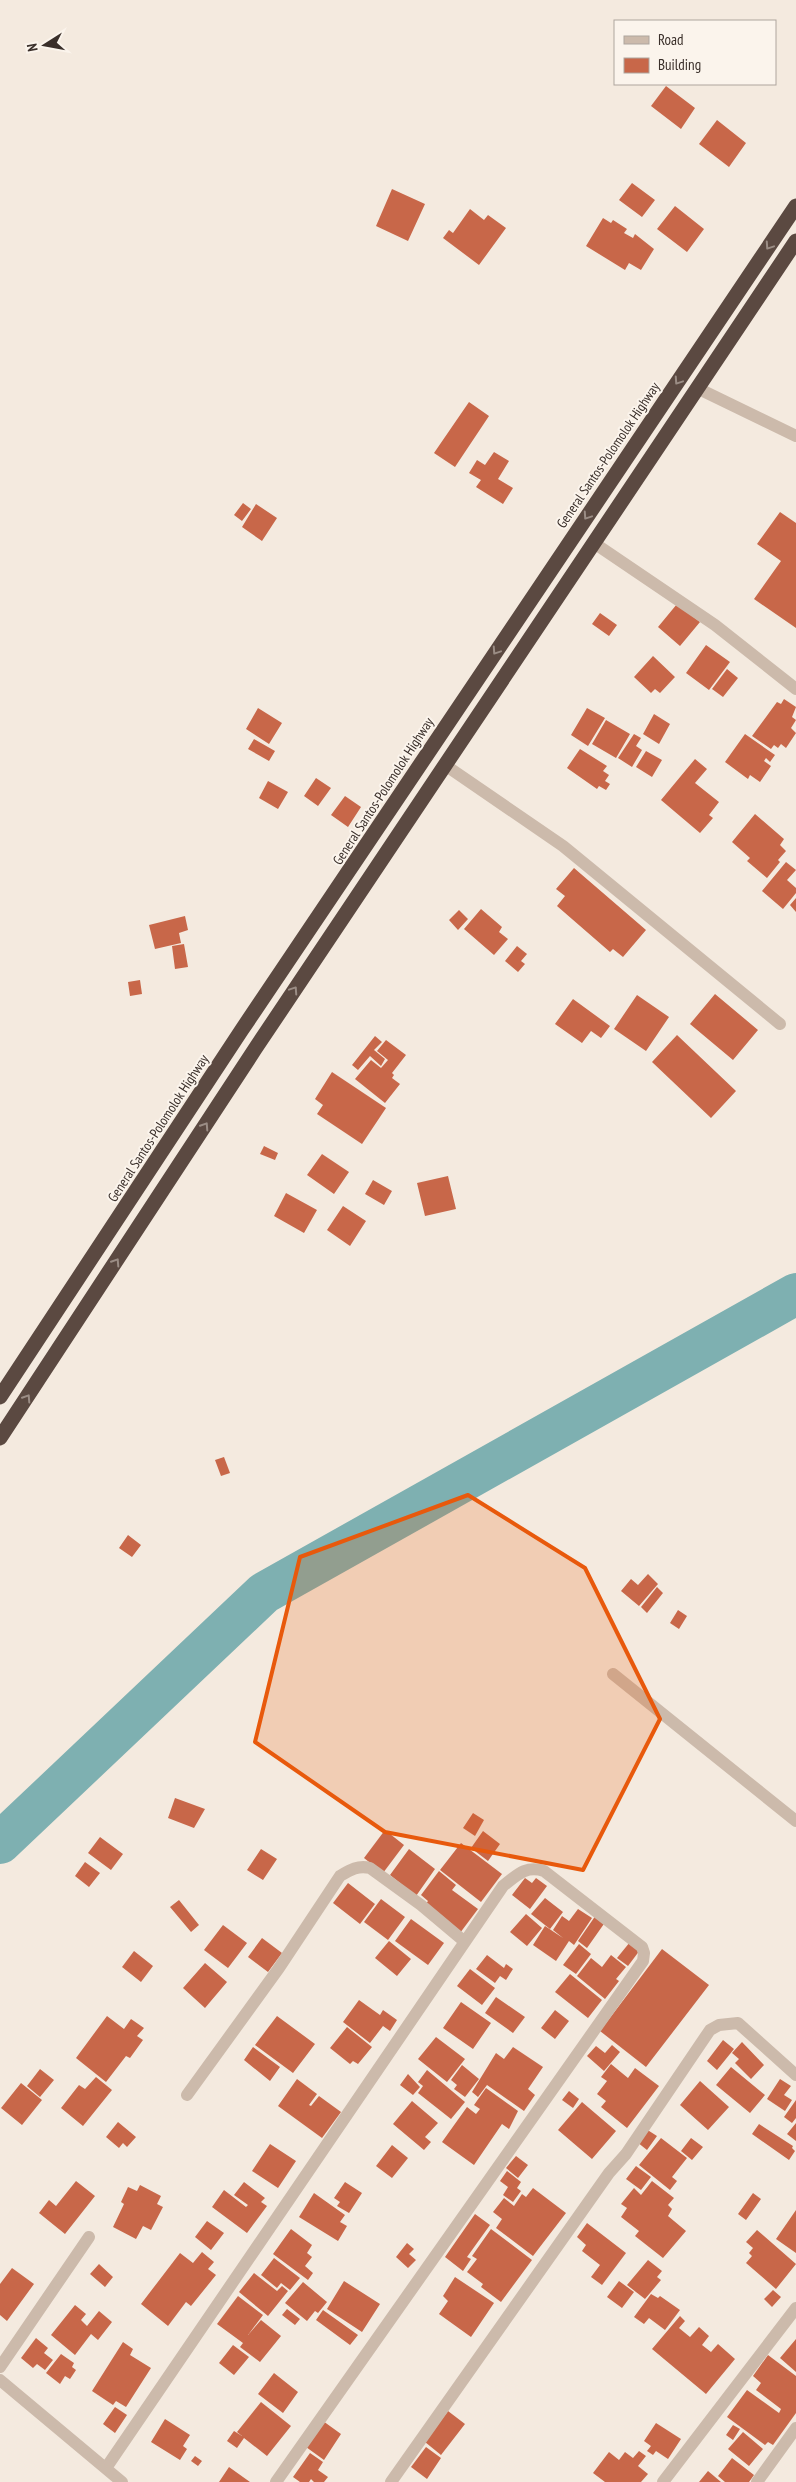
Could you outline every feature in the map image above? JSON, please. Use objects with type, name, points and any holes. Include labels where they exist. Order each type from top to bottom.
[{"type":"highway","name":"General Santos-Polomolok Highway","points":[[0,1397],[460,704],[796,206]]},
{"type":"highway","points":[[0,1438],[249,1057],[796,241]]},
{"type":"street","points":[[697,388],[796,436]]},
{"type":"street","points":[[594,543],[715,625],[796,688]]},
{"type":"street","points":[[445,765],[563,846],[780,1024]]},
{"type":"street","points":[[613,1674],[796,1821]]},
{"type":"street","points":[[187,2095],[279,1968],[340,1876],[350,1869],[370,1868],[465,1942]]},
{"type":"street","points":[[106,2468],[504,1886],[520,1871],[539,1869],[573,1892],[642,1947],[643,1961],[276,2482]]},
{"type":"street","points":[[391,2482],[610,2173],[626,2154],[710,2030],[719,2025],[738,2023],[796,2075]]},
{"type":"street","points":[[0,2367],[89,2237]]},
{"type":"street","points":[[663,2482],[796,2308]]},
{"type":"street","points":[[0,2380],[122,2482]]},
{"type":"street","points":[[757,2482],[796,2428]]},
{"type":"highlighted area","points":[[468,1495],[585,1568],[660,1719],[583,1870],[385,1832],[255,1742],[300,1557]]},
{"type":"building","points":[[666,86],[695,108],[681,129],[651,106]]},
{"type":"building","points":[[717,120],[746,143],[729,167],[699,144]]},
{"type":"building","points":[[632,183],[655,200],[642,217],[619,200]]},
{"type":"building","points":[[392,189],[425,204],[408,241],[376,226]]},
{"type":"building","points":[[675,206],[704,229],[687,252],[657,229]]},
{"type":"building","points":[[470,209],[484,220],[488,215],[506,228],[479,265],[443,238],[449,230],[453,233]]},
{"type":"building","points":[[603,218],[611,223],[613,220],[627,229],[624,233],[633,238],[635,234],[654,249],[641,270],[629,263],[625,270],[586,246]]},
{"type":"building","points":[[469,402],[489,416],[455,467],[434,453]]},
{"type":"building","points":[[494,452],[509,461],[498,479],[513,488],[503,504],[476,487],[481,480],[469,473],[477,460],[485,465]]},
{"type":"building","points":[[243,503],[251,509],[242,521],[234,515]]},
{"type":"building","points":[[256,504],[277,518],[262,541],[242,527]]},
{"type":"building","points":[[780,512],[796,523],[796,628],[754,599],[781,561],[757,544]]},
{"type":"building","points":[[677,604],[700,622],[680,646],[658,627]]},
{"type":"building","points":[[600,613],[617,625],[609,636],[592,624]]},
{"type":"building","points":[[706,645],[730,662],[709,690],[686,673]]},
{"type":"building","points":[[653,656],[675,677],[660,693],[655,689],[651,693],[634,677]]},
{"type":"building","points":[[727,669],[738,678],[723,697],[712,689]]},
{"type":"building","points":[[784,699],[796,707],[792,717],[796,720],[791,728],[796,733],[786,748],[781,744],[778,748],[774,745],[771,749],[752,736],[777,702],[781,704]]},
{"type":"building","points":[[258,708],[282,723],[269,744],[246,729]]},
{"type":"building","points":[[587,708],[605,718],[588,746],[571,735]]},
{"type":"building","points":[[654,714],[670,724],[659,744],[643,734]]},
{"type":"building","points":[[606,720],[630,734],[616,758],[592,744]]},
{"type":"building","points":[[634,734],[641,738],[636,746],[642,750],[632,767],[618,758]]},
{"type":"building","points":[[745,734],[775,755],[770,762],[766,758],[764,761],[771,766],[760,782],[750,775],[748,779],[725,762]]},
{"type":"building","points":[[254,739],[275,751],[269,761],[248,749]]},
{"type":"building","points":[[580,749],[607,766],[603,771],[609,775],[605,781],[610,784],[606,790],[599,786],[597,789],[567,768]]},
{"type":"building","points":[[646,751],[662,760],[652,777],[636,767]]},
{"type":"building","points":[[695,759],[707,769],[695,783],[719,802],[709,815],[713,818],[700,833],[661,800]]},
{"type":"building","points":[[316,778],[331,788],[318,806],[304,796]]},
{"type":"building","points":[[268,781],[288,792],[278,809],[259,798]]},
{"type":"building","points":[[345,796],[361,807],[348,827],[331,815]]},
{"type":"building","points":[[755,814],[784,839],[780,845],[786,851],[767,878],[747,861],[750,858],[732,842]]},
{"type":"building","points":[[786,862],[796,870],[787,880],[796,888],[796,893],[783,909],[762,891]]},
{"type":"building","points":[[574,868],[646,930],[623,957],[613,949],[610,952],[557,906],[565,896],[556,889]]},
{"type":"building","points":[[796,898],[796,912],[790,905]]},
{"type":"building","points":[[481,909],[502,927],[499,932],[508,939],[494,955],[464,929]]},
{"type":"building","points":[[459,910],[468,919],[458,930],[449,920]]},
{"type":"building","points":[[185,916],[188,930],[179,933],[181,943],[155,949],[149,925]]},
{"type":"building","points":[[184,944],[188,967],[175,969],[172,946]]},
{"type":"building","points":[[517,946],[527,954],[521,961],[525,964],[518,972],[505,961]]},
{"type":"building","points":[[140,980],[142,994],[130,996],[128,982]]},
{"type":"building","points":[[715,994],[758,1030],[733,1060],[690,1024]]},
{"type":"building","points":[[637,995],[669,1017],[646,1051],[614,1029]]},
{"type":"building","points":[[573,999],[610,1026],[601,1038],[591,1031],[582,1043],[555,1024]]},
{"type":"building","points":[[677,1035],[736,1091],[711,1118],[652,1062]]},
{"type":"building","points":[[375,1036],[382,1042],[374,1050],[385,1059],[381,1066],[370,1056],[358,1070],[352,1065]]},
{"type":"building","points":[[386,1040],[406,1055],[392,1073],[394,1075],[392,1078],[400,1084],[385,1103],[355,1079],[371,1060],[381,1068],[388,1060],[377,1051]]},
{"type":"building","points":[[332,1072],[386,1108],[362,1144],[317,1114],[323,1105],[315,1099]]},
{"type":"building","points":[[264,1146],[278,1153],[275,1160],[260,1154]]},
{"type":"building","points":[[322,1154],[349,1172],[334,1194],[307,1175]]},
{"type":"building","points":[[448,1176],[456,1209],[425,1216],[417,1183]]},
{"type":"building","points":[[373,1180],[392,1191],[384,1205],[365,1194]]},
{"type":"building","points":[[286,1193],[317,1210],[304,1233],[274,1216]]},
{"type":"building","points":[[343,1206],[366,1221],[350,1246],[327,1230]]},
{"type":"building","points":[[224,1457],[230,1473],[221,1476],[215,1460]]},
{"type":"building","points":[[128,1535],[141,1545],[132,1557],[119,1548]]},
{"type":"building","points":[[648,1574],[658,1584],[639,1606],[621,1591],[631,1579],[638,1585]]},
{"type":"building","points":[[657,1587],[663,1593],[647,1613],[641,1607]]},
{"type":"building","points":[[678,1610],[687,1616],[679,1629],[670,1623]]},
{"type":"building","points":[[175,1798],[205,1809],[194,1828],[168,1818]]},
{"type":"building","points":[[473,1813],[484,1820],[475,1836],[463,1828]]},
{"type":"building","points":[[385,1830],[404,1845],[383,1873],[364,1858]]},
{"type":"building","points":[[483,1831],[500,1844],[488,1861],[471,1848]]},
{"type":"building","points":[[100,1837],[123,1854],[111,1870],[88,1853]]},
{"type":"building","points":[[461,1843],[502,1874],[481,1902],[440,1870]]},
{"type":"building","points":[[261,1849],[277,1859],[263,1880],[247,1870]]},
{"type":"building","points":[[409,1849],[435,1869],[416,1896],[390,1875]]},
{"type":"building","points":[[85,1862],[100,1873],[89,1887],[75,1876]]},
{"type":"building","points":[[439,1871],[456,1885],[452,1890],[478,1909],[460,1933],[425,1905],[428,1901],[421,1895]]},
{"type":"building","points":[[525,1878],[532,1883],[536,1878],[547,1886],[530,1909],[512,1895]]},
{"type":"building","points":[[348,1883],[375,1904],[360,1924],[333,1903]]},
{"type":"building","points":[[545,1898],[563,1912],[550,1929],[531,1914]]},
{"type":"building","points":[[381,1899],[405,1917],[388,1940],[364,1922]]},
{"type":"building","points":[[179,1900],[199,1925],[191,1932],[170,1907]]},
{"type":"building","points":[[578,1909],[592,1918],[574,1945],[569,1941],[556,1961],[533,1945],[545,1926],[563,1938],[553,1930],[562,1916],[569,1921]]},
{"type":"building","points":[[526,1914],[542,1928],[527,1946],[510,1932]]},
{"type":"building","points":[[596,1915],[606,1921],[587,1948],[578,1941]]},
{"type":"building","points":[[411,1919],[444,1943],[428,1965],[395,1941]]},
{"type":"building","points":[[223,1925],[247,1943],[228,1968],[204,1950]]},
{"type":"building","points":[[262,1938],[282,1953],[268,1972],[248,1957]]},
{"type":"building","points":[[389,1941],[411,1959],[397,1976],[375,1958]]},
{"type":"building","points":[[630,1942],[640,1950],[628,1966],[617,1958]]},
{"type":"building","points":[[579,1944],[591,1954],[576,1974],[563,1965]]},
{"type":"building","points":[[662,1949],[709,1985],[646,2067],[600,2031]]},
{"type":"building","points":[[134,1951],[153,1966],[141,1982],[122,1967]]},
{"type":"building","points":[[487,1955],[504,1968],[506,1964],[513,1969],[506,1980],[500,1976],[495,1983],[476,1969]]},
{"type":"building","points":[[611,1955],[626,1967],[616,1979],[619,1981],[605,1999],[577,1976],[591,1958],[602,1967]]},
{"type":"building","points":[[205,1963],[227,1982],[205,2008],[183,1988]]},
{"type":"building","points":[[470,1969],[495,1988],[482,2005],[457,1986]]},
{"type":"building","points":[[570,1974],[602,2000],[588,2018],[555,1992]]},
{"type":"building","points":[[496,1997],[525,2017],[513,2033],[485,2013]]},
{"type":"building","points":[[359,2000],[380,2015],[383,2010],[397,2020],[390,2031],[383,2026],[370,2043],[343,2022]]},
{"type":"building","points":[[461,2002],[491,2023],[473,2049],[443,2028]]},
{"type":"building","points":[[555,2010],[569,2021],[555,2039],[541,2028]]},
{"type":"building","points":[[107,2016],[124,2029],[131,2019],[144,2028],[137,2036],[143,2040],[130,2058],[126,2056],[106,2082],[76,2058]]},
{"type":"building","points":[[277,2016],[315,2044],[293,2073],[255,2045]]},
{"type":"building","points":[[347,2027],[372,2047],[358,2064],[353,2061],[350,2064],[330,2048]]},
{"type":"building","points":[[436,2037],[465,2059],[447,2082],[418,2059]]},
{"type":"building","points":[[723,2040],[734,2049],[717,2070],[707,2061]]},
{"type":"building","points":[[742,2042],[764,2065],[751,2079],[735,2063],[739,2059],[732,2053]]},
{"type":"building","points":[[612,2045],[620,2052],[604,2071],[587,2056],[596,2046],[605,2053]]},
{"type":"building","points":[[253,2047],[280,2067],[270,2081],[244,2060]]},
{"type":"building","points":[[513,2047],[543,2067],[528,2089],[535,2095],[524,2111],[487,2085],[478,2097],[472,2092],[496,2053],[504,2059]]},
{"type":"building","points":[[611,2064],[628,2078],[635,2068],[659,2086],[627,2128],[601,2107],[606,2101],[597,2094],[607,2081],[601,2077]]},
{"type":"building","points":[[462,2065],[479,2079],[465,2097],[454,2089],[457,2085],[451,2080]]},
{"type":"building","points":[[731,2067],[765,2095],[750,2113],[716,2085]]},
{"type":"building","points":[[40,2069],[54,2080],[40,2097],[27,2086]]},
{"type":"building","points":[[427,2070],[465,2102],[451,2119],[418,2093],[423,2086],[418,2082]]},
{"type":"building","points":[[408,2074],[420,2087],[413,2095],[400,2085]]},
{"type":"building","points":[[96,2077],[112,2090],[83,2126],[61,2108],[79,2085],[85,2089]]},
{"type":"building","points":[[297,2079],[317,2094],[309,2105],[311,2106],[319,2096],[341,2112],[322,2138],[278,2106]]},
{"type":"building","points":[[780,2079],[791,2086],[784,2095],[792,2100],[785,2111],[767,2099]]},
{"type":"building","points":[[700,2081],[729,2107],[708,2130],[680,2105]]},
{"type":"building","points":[[21,2083],[42,2100],[22,2125],[1,2108]]},
{"type":"building","points":[[486,2088],[518,2111],[509,2129],[502,2124],[474,2165],[442,2142],[467,2107],[476,2114],[480,2109],[474,2105]]},
{"type":"building","points":[[569,2091],[579,2099],[573,2108],[562,2100]]},
{"type":"building","points":[[796,2100],[796,2118],[792,2123],[784,2117]]},
{"type":"building","points":[[412,2101],[438,2123],[425,2137],[431,2142],[424,2150],[393,2124]]},
{"type":"building","points":[[582,2102],[616,2131],[592,2159],[558,2130]]},
{"type":"building","points":[[118,2122],[136,2137],[127,2147],[123,2143],[119,2148],[106,2137]]},
{"type":"building","points":[[796,2123],[796,2141],[787,2134]]},
{"type":"building","points":[[759,2124],[793,2146],[792,2148],[795,2151],[789,2160],[752,2134]]},
{"type":"building","points":[[646,2129],[657,2136],[647,2150],[637,2142]]},
{"type":"building","points":[[661,2138],[687,2158],[672,2177],[677,2181],[670,2190],[639,2165]]},
{"type":"building","points":[[691,2138],[703,2147],[692,2160],[681,2151]]},
{"type":"building","points":[[270,2144],[296,2161],[278,2188],[252,2171]]},
{"type":"building","points":[[392,2145],[408,2158],[392,2178],[376,2166]]},
{"type":"building","points":[[516,2156],[528,2165],[518,2178],[506,2168]]},
{"type":"building","points":[[636,2166],[651,2177],[641,2190],[626,2179]]},
{"type":"building","points":[[507,2171],[521,2182],[517,2188],[521,2191],[513,2202],[503,2195],[508,2187],[500,2181]]},
{"type":"building","points":[[76,2181],[95,2196],[65,2234],[39,2213],[49,2200],[56,2206]]},
{"type":"building","points":[[652,2181],[674,2198],[668,2205],[672,2209],[668,2216],[686,2231],[663,2258],[635,2236],[639,2231],[621,2217],[627,2208],[621,2204],[634,2188],[641,2195]]},
{"type":"building","points":[[244,2182],[265,2198],[261,2202],[267,2206],[247,2233],[212,2207],[224,2190],[246,2207],[248,2205],[234,2195]]},
{"type":"building","points":[[345,2182],[362,2193],[349,2213],[337,2206],[340,2202],[334,2198]]},
{"type":"building","points":[[140,2185],[161,2196],[157,2204],[163,2207],[151,2230],[143,2226],[136,2239],[113,2227],[124,2204],[121,2202],[128,2187],[137,2191]]},
{"type":"building","points":[[533,2188],[566,2213],[533,2256],[496,2228],[502,2219],[493,2212],[504,2198],[514,2206],[522,2194],[526,2197]]},
{"type":"building","points":[[314,2193],[345,2215],[340,2222],[347,2226],[338,2241],[299,2217]]},
{"type":"building","points":[[753,2193],[761,2199],[746,2220],[738,2214]]},
{"type":"building","points":[[796,2210],[796,2253],[776,2239]]},
{"type":"building","points":[[475,2214],[490,2225],[467,2257],[471,2259],[463,2271],[445,2257]]},
{"type":"building","points":[[207,2221],[224,2233],[211,2250],[195,2237]]},
{"type":"building","points":[[587,2223],[626,2253],[602,2285],[591,2277],[600,2265],[582,2251],[586,2245],[577,2237]]},
{"type":"building","points":[[291,2229],[312,2245],[307,2253],[312,2257],[305,2266],[313,2273],[308,2280],[273,2254]]},
{"type":"building","points":[[491,2229],[532,2260],[501,2302],[481,2287],[483,2284],[467,2272],[477,2259],[472,2256]]},
{"type":"building","points":[[757,2230],[796,2264],[776,2289],[746,2263],[752,2256],[749,2253],[753,2248],[746,2242]]},
{"type":"building","points":[[407,2243],[414,2249],[409,2254],[416,2260],[408,2268],[396,2257]]},
{"type":"building","points":[[202,2252],[214,2262],[208,2269],[216,2275],[191,2306],[186,2302],[168,2326],[141,2304],[180,2253],[193,2263]]},
{"type":"building","points":[[274,2258],[300,2278],[290,2290],[281,2283],[277,2288],[261,2275]]},
{"type":"building","points":[[648,2260],[662,2271],[657,2277],[661,2280],[645,2299],[627,2285]]},
{"type":"building","points":[[99,2264],[113,2277],[105,2287],[90,2274]]},
{"type":"building","points":[[12,2268],[34,2284],[7,2321],[0,2315],[0,2284]]},
{"type":"building","points":[[254,2273],[277,2291],[282,2286],[288,2291],[268,2316],[239,2292]]},
{"type":"building","points":[[455,2277],[494,2303],[471,2337],[439,2314],[448,2301],[443,2296]]},
{"type":"building","points":[[344,2281],[380,2304],[362,2332],[327,2309]]},
{"type":"building","points":[[619,2281],[634,2292],[622,2308],[607,2297]]},
{"type":"building","points":[[303,2282],[327,2302],[318,2313],[315,2311],[307,2321],[285,2303]]},
{"type":"building","points":[[773,2290],[781,2297],[772,2307],[764,2299]]},
{"type":"building","points":[[651,2294],[658,2298],[660,2296],[680,2310],[665,2330],[649,2318],[644,2324],[634,2317]]},
{"type":"building","points":[[238,2296],[263,2315],[248,2335],[261,2320],[281,2336],[260,2362],[240,2347],[243,2343],[217,2324]]},
{"type":"building","points":[[75,2305],[86,2314],[81,2320],[87,2326],[99,2311],[112,2322],[98,2340],[91,2334],[75,2355],[51,2335]]},
{"type":"building","points":[[287,2309],[300,2319],[295,2325],[282,2315]]},
{"type":"building","points":[[323,2310],[358,2335],[350,2345],[316,2320]]},
{"type":"building","points":[[680,2316],[685,2321],[679,2328],[690,2337],[699,2327],[709,2336],[702,2345],[711,2352],[718,2344],[735,2359],[706,2394],[652,2349]]},
{"type":"building","points":[[36,2338],[48,2348],[44,2353],[53,2360],[45,2370],[37,2364],[33,2368],[21,2358]]},
{"type":"building","points":[[796,2339],[796,2372],[780,2358]]},
{"type":"building","points":[[123,2342],[133,2349],[130,2355],[151,2368],[126,2407],[116,2401],[113,2405],[92,2391]]},
{"type":"building","points":[[233,2345],[249,2357],[234,2375],[219,2363]]},
{"type":"building","points":[[61,2354],[74,2363],[72,2367],[76,2370],[70,2379],[65,2376],[60,2384],[46,2373]]},
{"type":"building","points":[[768,2355],[796,2376],[796,2413],[773,2445],[768,2442],[765,2445],[727,2417],[747,2390],[779,2413],[781,2409],[756,2390],[761,2383],[753,2376]]},
{"type":"building","points":[[274,2373],[298,2392],[283,2413],[258,2394]]},
{"type":"building","points":[[261,2402],[291,2426],[267,2456],[244,2438],[237,2448],[227,2441],[234,2431],[242,2436],[237,2432]]},
{"type":"building","points":[[115,2407],[127,2415],[115,2433],[103,2424]]},
{"type":"building","points":[[448,2411],[465,2424],[441,2455],[425,2442]]},
{"type":"building","points":[[165,2419],[190,2435],[183,2446],[187,2449],[180,2460],[151,2442]]},
{"type":"building","points":[[323,2421],[341,2434],[324,2460],[306,2447]]},
{"type":"building","points":[[656,2423],[681,2439],[668,2459],[656,2451],[653,2455],[647,2451],[651,2446],[644,2441]]},
{"type":"building","points":[[733,2425],[740,2429],[733,2440],[726,2435]]},
{"type":"building","points":[[743,2432],[763,2449],[749,2466],[728,2449]]},
{"type":"building","points":[[426,2447],[441,2458],[427,2479],[411,2467]]},
{"type":"building","points":[[639,2451],[646,2456],[638,2466],[648,2474],[641,2482],[605,2482],[593,2473],[609,2452],[619,2460],[625,2452],[633,2458]]},
{"type":"building","points":[[310,2453],[323,2462],[318,2470],[328,2477],[324,2482],[314,2482],[311,2479],[309,2482],[300,2482],[293,2477]]},
{"type":"building","points":[[195,2456],[202,2461],[198,2466],[191,2461]]},
{"type":"building","points":[[732,2458],[754,2475],[749,2482],[725,2482],[718,2476]]},
{"type":"building","points":[[229,2467],[250,2482],[219,2482]]},
{"type":"building","points":[[708,2471],[721,2482],[699,2482]]},
{"type":"waterway","points":[[0,1843],[264,1593],[796,1294]]}]
